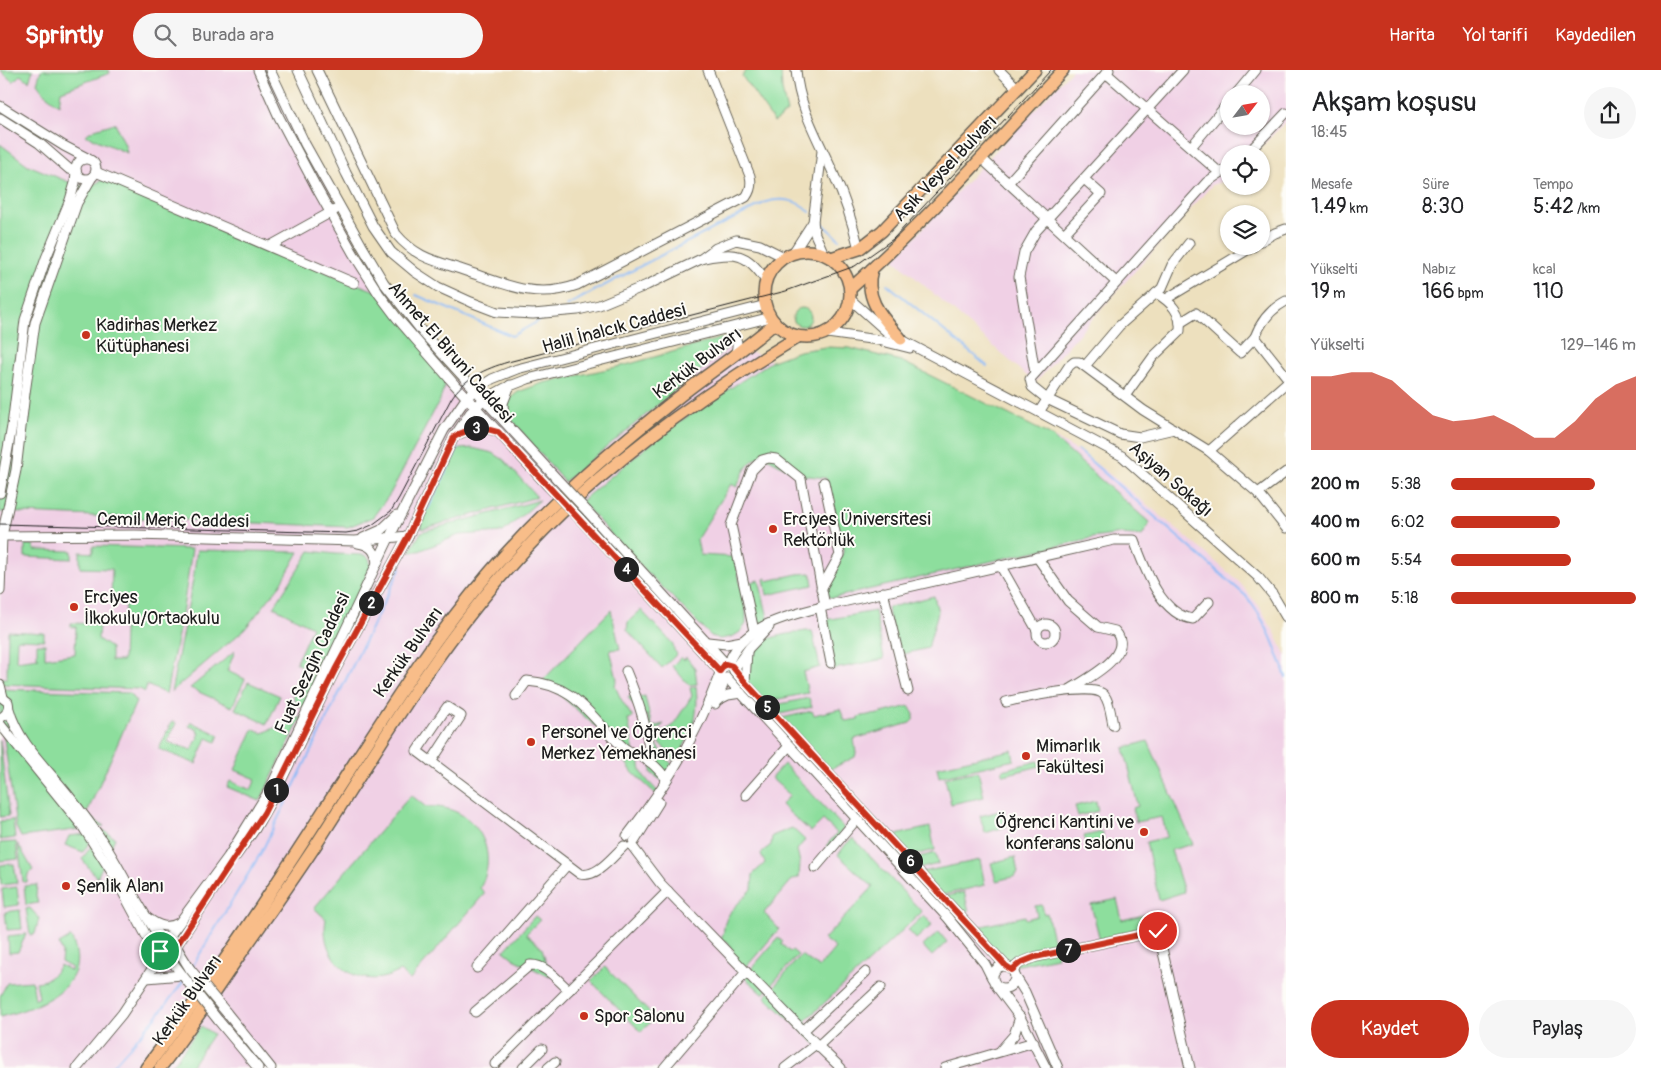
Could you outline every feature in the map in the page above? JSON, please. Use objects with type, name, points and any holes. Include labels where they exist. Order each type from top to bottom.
[{"type":"main road","name":"Aşık Veysel Bulvarı","points":[[827,256],[858,249],[882,231],[1035,70]]},
{"type":"main road","name":"Aşık Veysel Bulvarı","points":[[850,294],[1063,70]]},
{"type":"main road","points":[[813,251],[827,256],[839,265],[847,277],[850,304],[845,317],[827,333],[811,338],[798,337],[785,332],[773,320],[764,296],[766,281],[773,267],[789,255],[798,252],[813,251]]},
{"type":"main road","points":[[872,269],[869,285],[874,304],[885,321],[901,339]]},
{"type":"main road","name":"Kerkük Bulvarı","points":[[146,1068],[240,936],[420,664],[471,595],[526,532],[580,480],[656,416],[757,339],[773,320]]},
{"type":"main road","name":"Kerkük Bulvarı","points":[[160,1068],[300,869],[374,751],[440,654],[476,606],[512,564],[548,525],[602,474],[638,445],[698,401],[798,337]]},
{"type":"street","name":"Ahmet El Biruni Caddesi","points":[[258,70],[280,118],[330,213],[366,274],[388,306],[466,397],[548,486],[727,671]]},
{"type":"street","name":"Ahmet El Biruni Caddesi","points":[[270,70],[305,144],[373,265],[396,301],[483,400],[708,642]]},
{"type":"street","points":[[298,70],[373,226],[391,252],[414,272],[438,287],[462,299],[497,312],[533,314],[578,310],[599,305],[647,285],[701,259],[716,248],[736,240],[760,245],[789,255],[813,222]]},
{"type":"street","points":[[317,70],[401,241],[430,260],[467,271],[503,285],[522,289],[543,290],[577,285],[746,197],[751,188],[750,176],[708,70]]},
{"type":"street","points":[[796,70],[804,111],[846,203],[858,249]]},
{"type":"street","points":[[998,70],[1018,89]]},
{"type":"street","points":[[1035,372],[1019,277],[1027,244],[1036,231],[1183,70]]},
{"type":"street","points":[[1244,85],[1256,70]]},
{"type":"street","points":[[1008,183],[1108,71],[1147,109],[1220,173],[1207,182],[1030,379],[1031,385],[1047,399],[1125,436],[1140,437],[1174,429]]},
{"type":"street","points":[[0,591],[3,514],[16,470],[35,323],[77,203],[94,175],[95,163],[1,112]]},
{"type":"street","points":[[1,112],[69,169],[76,171],[83,178],[94,175],[270,246],[354,283]]},
{"type":"street","points":[[1191,147],[1220,113]]},
{"type":"street","points":[[1256,145],[1286,113]]},
{"type":"street","points":[[822,151],[813,222],[815,234],[827,256]]},
{"type":"street","points":[[0,493],[12,426],[25,320],[46,258],[70,200],[78,162],[87,158]]},
{"type":"street","points":[[981,158],[1116,282]]},
{"type":"street","points":[[1064,234],[1101,194],[1084,179]]},
{"type":"street","points":[[270,246],[340,208]]},
{"type":"street","points":[[1270,235],[1286,229]]},
{"type":"street","points":[[1085,366],[1119,326],[1162,288],[1172,265],[1189,243]]},
{"type":"street","points":[[701,259],[725,254],[741,256],[757,267],[766,281]]},
{"type":"street","points":[[1166,299],[1239,255]]},
{"type":"street","points":[[1125,396],[1153,357],[1180,331],[1176,310],[1166,299],[1156,293]]},
{"type":"street","name":"Aşiyan Sokağı","points":[[850,294],[887,332],[1122,456],[1258,577],[1286,617]]},
{"type":"street","points":[[1180,323],[1196,313],[1240,353],[1255,337],[1269,313],[1286,301]]},
{"type":"street","name":"Halil İnalcık Caddesi","points":[[466,397],[492,379],[517,370],[766,305]]},
{"type":"street","name":"Halil İnalcık Caddesi","points":[[476,407],[483,400],[528,379],[724,329],[773,320]]},
{"type":"street","points":[[724,329],[730,332],[737,340],[735,354]]},
{"type":"street","name":"Aşiyan Sokağı","points":[[827,333],[878,340],[930,355]]},
{"type":"street","points":[[1255,337],[1286,376]]},
{"type":"street","points":[[1039,412],[1070,364],[1077,362],[1143,410],[1209,451],[1258,493],[1286,528]]},
{"type":"street","points":[[1209,451],[1286,383]]},
{"type":"street","points":[[504,421],[503,403],[510,386]]},
{"type":"street","name":"Fuat Sezgin Caddesi","points":[[77,1068],[122,1014],[147,978],[165,944],[228,857],[270,789],[389,538],[444,430],[466,397]]},
{"type":"street","name":"Fuat Sezgin Caddesi","points":[[165,944],[174,954],[264,813],[335,670],[408,536],[454,437],[476,407]]},
{"type":"street","points":[[454,437],[465,431],[477,428],[498,432]]},
{"type":"street","points":[[754,631],[731,525],[752,470],[764,459],[769,458],[776,459],[800,479],[821,589],[831,663]]},
{"type":"street","points":[[1258,493],[1286,472]]},
{"type":"street","points":[[821,589],[840,555],[824,482]]},
{"type":"street","points":[[343,540],[365,537],[381,530],[406,505]]},
{"type":"street","name":"Cemil Meriç Caddesi","points":[[1,536],[135,535],[343,540]]},
{"type":"street","points":[[343,540],[408,536]]},
{"type":"street","points":[[343,540],[366,544],[373,549],[377,564]]},
{"type":"street","points":[[745,682],[745,644],[754,631],[780,618],[883,592],[1103,542],[1134,540],[1152,585],[1172,608],[1183,616],[1193,619],[1209,602]]},
{"type":"street","points":[[1037,557],[1068,601],[1098,626],[1115,631],[1120,640],[1119,650],[1115,658],[1069,690]]},
{"type":"street","points":[[1000,565],[1037,630]]},
{"type":"street","points":[[883,592],[908,691]]},
{"type":"street","points":[[431,762],[461,716],[446,707],[417,751],[431,762],[567,865],[580,874],[586,876],[593,874],[629,842],[694,747],[716,701],[734,651],[780,618]]},
{"type":"street","points":[[708,642],[745,644]]},
{"type":"street","points":[[708,642],[741,694],[948,918],[984,964],[997,987],[1020,1016],[1046,1068]]},
{"type":"street","points":[[626,671],[647,735],[650,762]]},
{"type":"street","points":[[727,671],[745,682],[1011,971],[1025,992],[1058,1068]]},
{"type":"street","points":[[629,842],[698,726],[727,671]]},
{"type":"street","points":[[516,696],[527,681],[544,683],[560,689],[579,702],[628,750],[650,762],[667,779]]},
{"type":"street","points":[[0,685],[1,697],[8,702],[11,719],[22,738],[70,796],[102,840],[146,917],[218,1020],[258,1068]]},
{"type":"street","points":[[1006,702],[1069,690],[1095,690],[1101,692],[1107,700],[1113,725]]},
{"type":"street","points":[[716,701],[728,695],[741,694]]},
{"type":"street","points":[[0,718],[6,715],[9,709]]},
{"type":"street","points":[[0,724],[83,827],[113,874],[147,937],[165,944],[174,940],[185,973],[226,1012],[271,1068]]},
{"type":"street","points":[[746,795],[789,746]]},
{"type":"street","points":[[815,868],[856,820]]},
{"type":"street","points":[[629,842],[648,869],[668,891],[841,1068]]},
{"type":"street","points":[[477,968],[567,865]]},
{"type":"street","points":[[495,1064],[668,891]]},
{"type":"street","points":[[146,917],[164,927],[172,927],[179,923]]},
{"type":"street","points":[[1011,971],[1020,963],[1035,957],[1158,931],[1190,1068]]},
{"type":"street","points":[[476,1012],[530,965],[544,967],[569,990]]},
{"type":"street","points":[[992,978],[996,968],[1011,971]]},
{"type":"street","points":[[997,987],[1008,988],[1013,983],[1011,971]]},
{"type":"street","points":[[664,1068],[746,972]]},
{"type":"street","points":[[803,1031],[866,972]]},
{"type":"street","points":[[147,978],[185,973]]},
{"type":"street","points":[[785,1068],[817,1045],[881,988]]},
{"type":"street","points":[[992,1054],[1002,1049],[1011,1040],[1017,1029],[1020,1016]]},
{"type":"street","points":[[945,1068],[1034,1042]]},
{"type":"street","points":[[523,1068],[542,1049]]},
{"type":"shaded area","points":[[0,70],[272,70],[301,133],[387,306],[472,398],[508,401],[515,394],[543,383],[626,365],[722,338],[772,361],[808,349],[826,347],[849,348],[901,361],[1050,435],[1086,456],[1117,480],[1239,582],[1259,606],[1286,656],[1286,1068],[0,1068]]},
{"type":"shaded area","points":[[1072,70],[1286,70],[1286,121],[1263,145],[1220,145],[1220,182],[1212,185],[1035,383],[894,259]]},
{"type":"green space","points":[[0,70],[33,70],[29,81],[20,75],[13,82]]},
{"type":"green space","points":[[41,70],[109,70],[110,73],[61,91],[59,105],[46,95],[37,83]]},
{"type":"green space","points":[[746,70],[781,70],[782,90],[787,112],[774,122],[742,76]]},
{"type":"green space","points":[[115,123],[127,153],[85,135],[95,129]]},
{"type":"green space","points":[[0,144],[28,165],[76,185],[90,186],[109,177],[331,274],[378,292],[448,376],[440,400],[390,494],[373,517],[348,527],[0,512]]},
{"type":"green space","points":[[802,308],[808,311],[811,317],[808,323],[802,326],[796,323],[793,317],[796,311]]},
{"type":"green space","points":[[722,338],[727,341],[726,349],[564,482],[508,415],[507,408],[513,396],[518,392],[543,383],[626,365]]},
{"type":"green space","points":[[826,347],[849,348],[901,361],[1050,435],[1150,523],[1142,536],[1122,534],[1092,538],[832,598],[828,596],[826,590],[844,550],[826,478],[799,475],[763,456],[749,464],[737,487],[731,484],[697,539],[700,555],[735,557],[746,613],[746,624],[740,632],[732,637],[720,639],[711,636],[625,550],[581,501],[671,427],[772,361],[799,351]]},
{"type":"green space","points":[[472,448],[493,453],[504,460],[537,497],[422,529],[420,523],[455,452],[460,449]]},
{"type":"green space","points":[[540,500],[503,532],[459,535],[419,551],[410,551],[421,532]]},
{"type":"green space","points":[[25,544],[34,545],[34,550],[72,551],[72,559],[25,557]]},
{"type":"green space","points":[[93,546],[192,549],[182,615],[166,694],[147,685],[145,692],[140,689],[1,684],[1,678],[7,678],[8,631],[44,633],[44,640],[17,639],[16,661],[39,658],[37,658],[37,644],[45,644],[45,658],[75,654],[76,627],[71,627],[71,623],[99,624],[98,639],[111,648],[111,661],[123,661],[125,603],[128,601],[111,600],[112,569],[80,568],[80,552],[93,553]]},
{"type":"green space","points":[[197,550],[299,552],[281,584],[245,629],[171,692],[193,580]]},
{"type":"green space","points":[[310,551],[365,555],[369,558],[371,566],[308,704],[300,707],[296,704],[292,692],[303,667],[296,663],[312,627],[274,607]]},
{"type":"green space","points":[[811,573],[813,585],[767,595],[764,579],[766,578],[767,581],[797,574]]},
{"type":"green space","points":[[759,580],[769,622],[761,624],[755,621],[747,583]]},
{"type":"green space","points":[[934,596],[938,612],[928,648],[899,655],[887,608]]},
{"type":"green space","points":[[611,610],[620,649],[610,650],[617,679],[615,686],[633,718],[628,719],[635,759],[641,758],[640,768],[642,773],[658,792],[657,795],[633,773],[611,740],[543,680]]},
{"type":"green space","points":[[641,610],[673,644],[677,654],[662,668],[627,630],[628,622]]},
{"type":"green space","points":[[875,611],[884,659],[834,669],[825,620]]},
{"type":"green space","points":[[812,631],[820,667],[803,672],[808,693],[760,703],[725,666],[752,645],[783,635]]},
{"type":"green space","points":[[235,651],[227,671],[245,679],[232,707],[190,688]]},
{"type":"green space","points":[[681,657],[684,660],[686,657],[695,668],[697,684],[689,685],[672,666]]},
{"type":"green space","points":[[248,682],[280,696],[267,724],[235,709]]},
{"type":"green space","points":[[696,686],[697,709],[693,726],[676,763],[655,737],[673,725],[692,696],[690,688]]},
{"type":"green space","points":[[0,689],[129,693],[136,702],[86,815],[104,826],[21,837],[16,827],[0,709]]},
{"type":"green space","points":[[635,695],[636,698],[645,696],[652,727],[664,724],[651,735],[647,715],[642,717],[628,697]]},
{"type":"green space","points":[[809,698],[812,707],[771,716],[766,707]]},
{"type":"green space","points":[[909,706],[914,714],[914,719],[910,723],[854,739],[855,757],[823,773],[778,719],[812,711],[814,715],[840,709],[845,721]]},
{"type":"green space","points":[[302,716],[260,801],[227,787],[230,781],[251,790],[256,779],[235,770],[253,729],[263,733]]},
{"type":"green space","points":[[172,721],[176,723],[167,742],[192,750],[200,733],[189,726],[191,722],[219,735],[216,742],[207,738],[196,764],[159,749]]},
{"type":"green space","points":[[0,740],[9,816],[0,817]]},
{"type":"green space","points":[[653,740],[673,766],[664,782],[651,773]]},
{"type":"green space","points":[[1148,741],[1193,844],[1171,850],[1184,892],[1159,900],[1146,842],[1167,837],[1162,817],[1136,822],[1133,808],[1138,806],[1124,748]]},
{"type":"green space","points":[[1012,750],[1014,760],[939,777],[937,767]]},
{"type":"green space","points":[[1038,761],[1040,766],[1004,775],[1002,770]]},
{"type":"green space","points":[[784,764],[844,828],[829,849],[826,846],[837,833],[823,820],[811,832],[781,805],[790,795],[771,778]]},
{"type":"green space","points":[[978,771],[984,797],[951,804],[945,778]]},
{"type":"green space","points":[[411,795],[426,807],[442,808],[457,812],[469,820],[479,831],[485,844],[487,858],[486,873],[480,888],[485,893],[410,980],[400,971],[385,977],[371,979],[357,976],[345,970],[329,949],[325,935],[326,919],[314,908]]},
{"type":"green space","points":[[1096,801],[1098,811],[1078,816],[1075,806]]},
{"type":"green space","points":[[1004,810],[1008,826],[985,833],[980,816]]},
{"type":"green space","points":[[13,820],[15,838],[0,840],[0,821]]},
{"type":"green space","points":[[930,827],[935,850],[905,857],[883,838]]},
{"type":"green space","points":[[792,828],[805,840],[797,850],[800,863],[799,877],[791,881],[764,913],[779,929],[741,973],[727,958],[730,945],[721,938],[725,923],[733,909],[752,889],[753,874],[765,863],[761,855],[771,845],[772,836]]},
{"type":"green space","points":[[103,830],[115,838],[97,878],[82,859]]},
{"type":"green space","points":[[1102,832],[1104,842],[1086,846],[1084,836]]},
{"type":"green space","points":[[96,833],[83,852],[65,845],[69,836]]},
{"type":"green space","points":[[853,838],[922,912],[805,1021],[821,1040],[816,1044],[765,997],[801,955],[819,967],[835,948],[824,939],[873,887],[838,855]]},
{"type":"green space","points":[[16,842],[18,859],[0,861],[0,843]]},
{"type":"green space","points":[[18,844],[33,870],[28,874],[27,882],[23,882]]},
{"type":"green space","points":[[935,853],[938,864],[914,870],[907,860]]},
{"type":"green space","points":[[1015,857],[1018,873],[1016,876],[996,881],[991,863]]},
{"type":"green space","points":[[980,860],[985,885],[938,896],[917,873]]},
{"type":"green space","points":[[14,864],[17,883],[1,885],[0,865]]},
{"type":"green space","points":[[37,885],[36,896],[38,903],[26,905],[24,886]]},
{"type":"green space","points":[[17,887],[19,905],[4,907],[2,889]]},
{"type":"green space","points":[[964,892],[969,911],[955,914],[940,898]]},
{"type":"green space","points":[[1117,899],[1122,920],[1152,913],[1156,931],[1101,944],[1091,905]]},
{"type":"green space","points":[[1042,905],[1044,914],[1047,913],[1057,957],[1005,968],[974,928],[1025,916],[1026,919],[1037,916],[1035,906]]},
{"type":"green space","points":[[30,908],[39,918],[35,934],[30,935],[26,909]]},
{"type":"green space","points":[[20,910],[22,929],[7,930],[5,912]]},
{"type":"green space","points":[[924,915],[932,925],[916,939],[908,930]]},
{"type":"green space","points":[[535,916],[540,920],[526,934],[542,948],[550,977],[514,959],[504,951]]},
{"type":"green space","points":[[939,932],[947,942],[932,956],[923,946]]},
{"type":"green space","points":[[26,934],[18,952],[9,953],[8,936]]},
{"type":"green space","points":[[71,937],[76,954],[75,969],[69,982],[59,992],[45,1000],[15,1013],[0,1017],[0,996],[7,983],[32,981],[35,999],[39,998],[36,982],[50,977],[60,965],[71,971],[72,968],[61,962],[62,953],[59,944]]},
{"type":"green space","points":[[778,938],[783,942],[781,944],[790,952],[792,950],[798,955],[763,994],[744,977]]},
{"type":"green space","points":[[605,967],[655,1018],[641,1032],[591,981]]},
{"type":"green space","points":[[201,1026],[213,1034],[190,1068],[170,1068]]},
{"type":"waterway","points":[[566,306],[766,202],[778,200],[795,202],[810,212]]},
{"type":"waterway","points":[[818,219],[839,239]]},
{"type":"waterway","points":[[887,284],[987,366]]},
{"type":"waterway","points":[[416,295],[512,336],[544,318]]},
{"type":"waterway","points":[[428,509],[458,448]]},
{"type":"waterway","points":[[1078,450],[1246,596],[1265,625],[1286,677]]},
{"type":"waterway","points":[[192,967],[262,851],[401,567]]},
{"type":"waterway","points":[[111,1068],[157,1016],[183,982]]},
{"type":"tram line","points":[[0,524],[346,533],[358,531],[372,525],[391,511],[451,399],[462,385],[476,375],[508,362],[786,291],[855,266],[893,239],[1051,70]]},
{"type":"place","name":"Kadirhas Merkez Kütüphanesi","points":[[86,335]]},
{"type":"place","name":"Erciyes Üniversitesi Rektörlük","points":[[773,529]]},
{"type":"place","name":"Erciyes İlkokulu/Ortaokulu","points":[[74,607]]},
{"type":"place","name":"Personel ve Öğrenci Merkez Yemekhanesi","points":[[531,742]]},
{"type":"place","name":"Mimarlık Fakültesi","points":[[1026,756]]},
{"type":"place","name":"Öğrenci Kantini ve konferans salonu","points":[[1144,832]]},
{"type":"place","name":"Şenlik Alanı","points":[[66,886]]},
{"type":"place","name":"Spor Salonu","points":[[584,1016]]},
{"type":"route","points":[[160,951],[168,956],[174,954],[177,945],[193,920],[255,829],[335,670],[408,536],[454,437],[465,431],[477,428],[498,432],[720,671],[725,664],[732,666],[734,671],[1006,966],[1012,970],[1020,963],[1035,957],[1158,931]]}]
